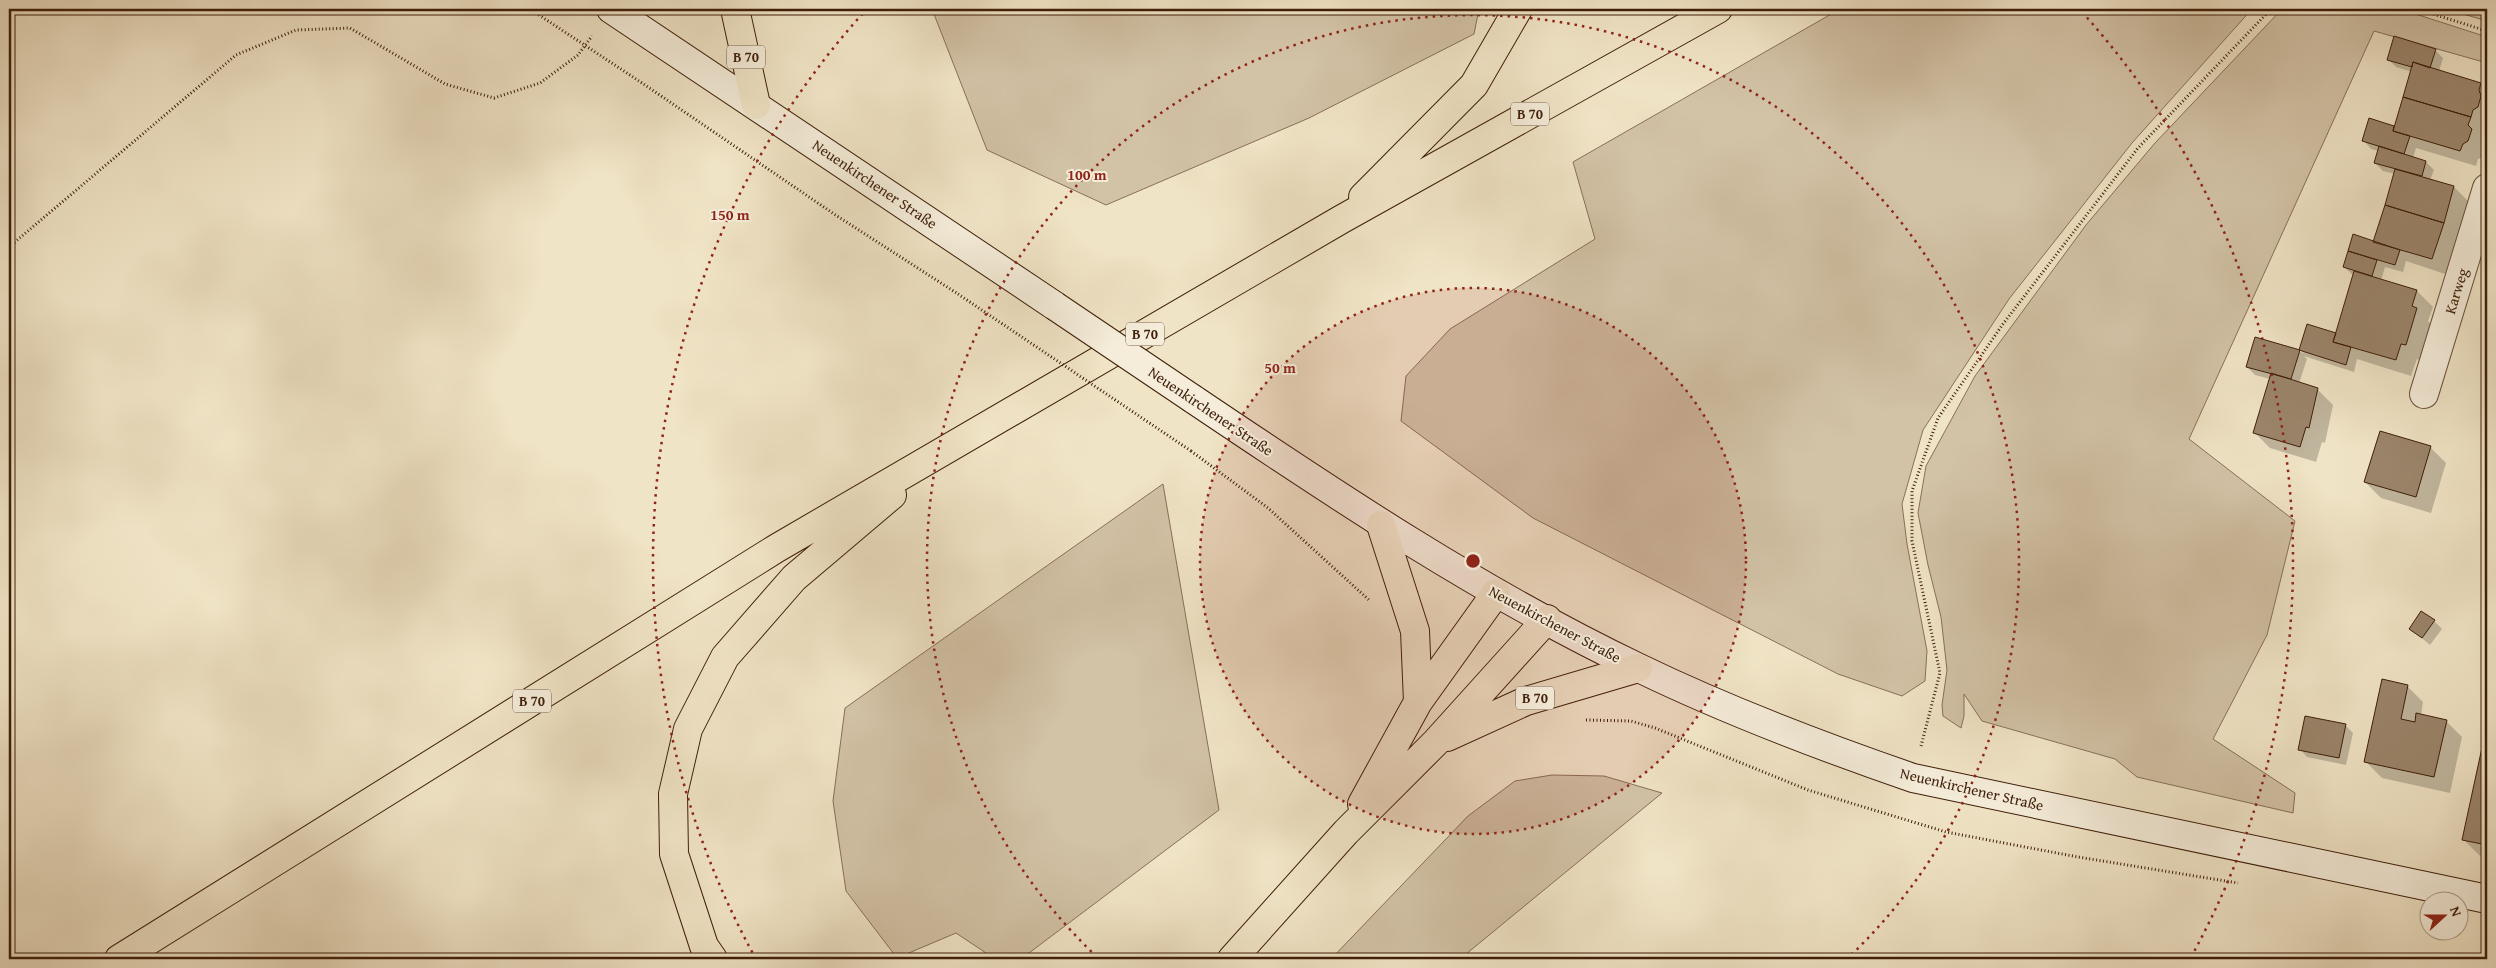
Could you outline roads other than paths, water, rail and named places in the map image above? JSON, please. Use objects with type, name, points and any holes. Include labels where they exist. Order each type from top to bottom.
[{"type":"highway","name":"B 70","points":[[735,9],[756,105]]},
{"type":"highway","name":"B 70","points":[[1342,219],[1474,85],[1518,9]]},
{"type":"highway","name":"B 70","points":[[119,959],[777,548],[1342,219],[1718,9]]},
{"type":"highway","name":"B 70","points":[[713,959],[704,946],[674,854],[673,794],[688,729],[725,657],[794,578],[948,448]]},
{"type":"highway","points":[[1381,525],[1414,631],[1418,702]]},
{"type":"highway","name":"B 70","points":[[1346,832],[1418,702],[1496,593]]},
{"type":"highway","name":"B 70","points":[[1232,959],[1346,832],[1436,742],[1547,619]]},
{"type":"highway","name":"B 70","points":[[1436,742],[1526,701],[1638,668]]},
{"type":"street","name":"Neuenkirchener Straße","points":[[611,9],[1381,525],[1496,593],[1638,668],[1731,710],[1824,747],[1913,778],[2487,899]]},
{"type":"street","name":"Karweg","points":[[2424,394],[2487,188]]}]
